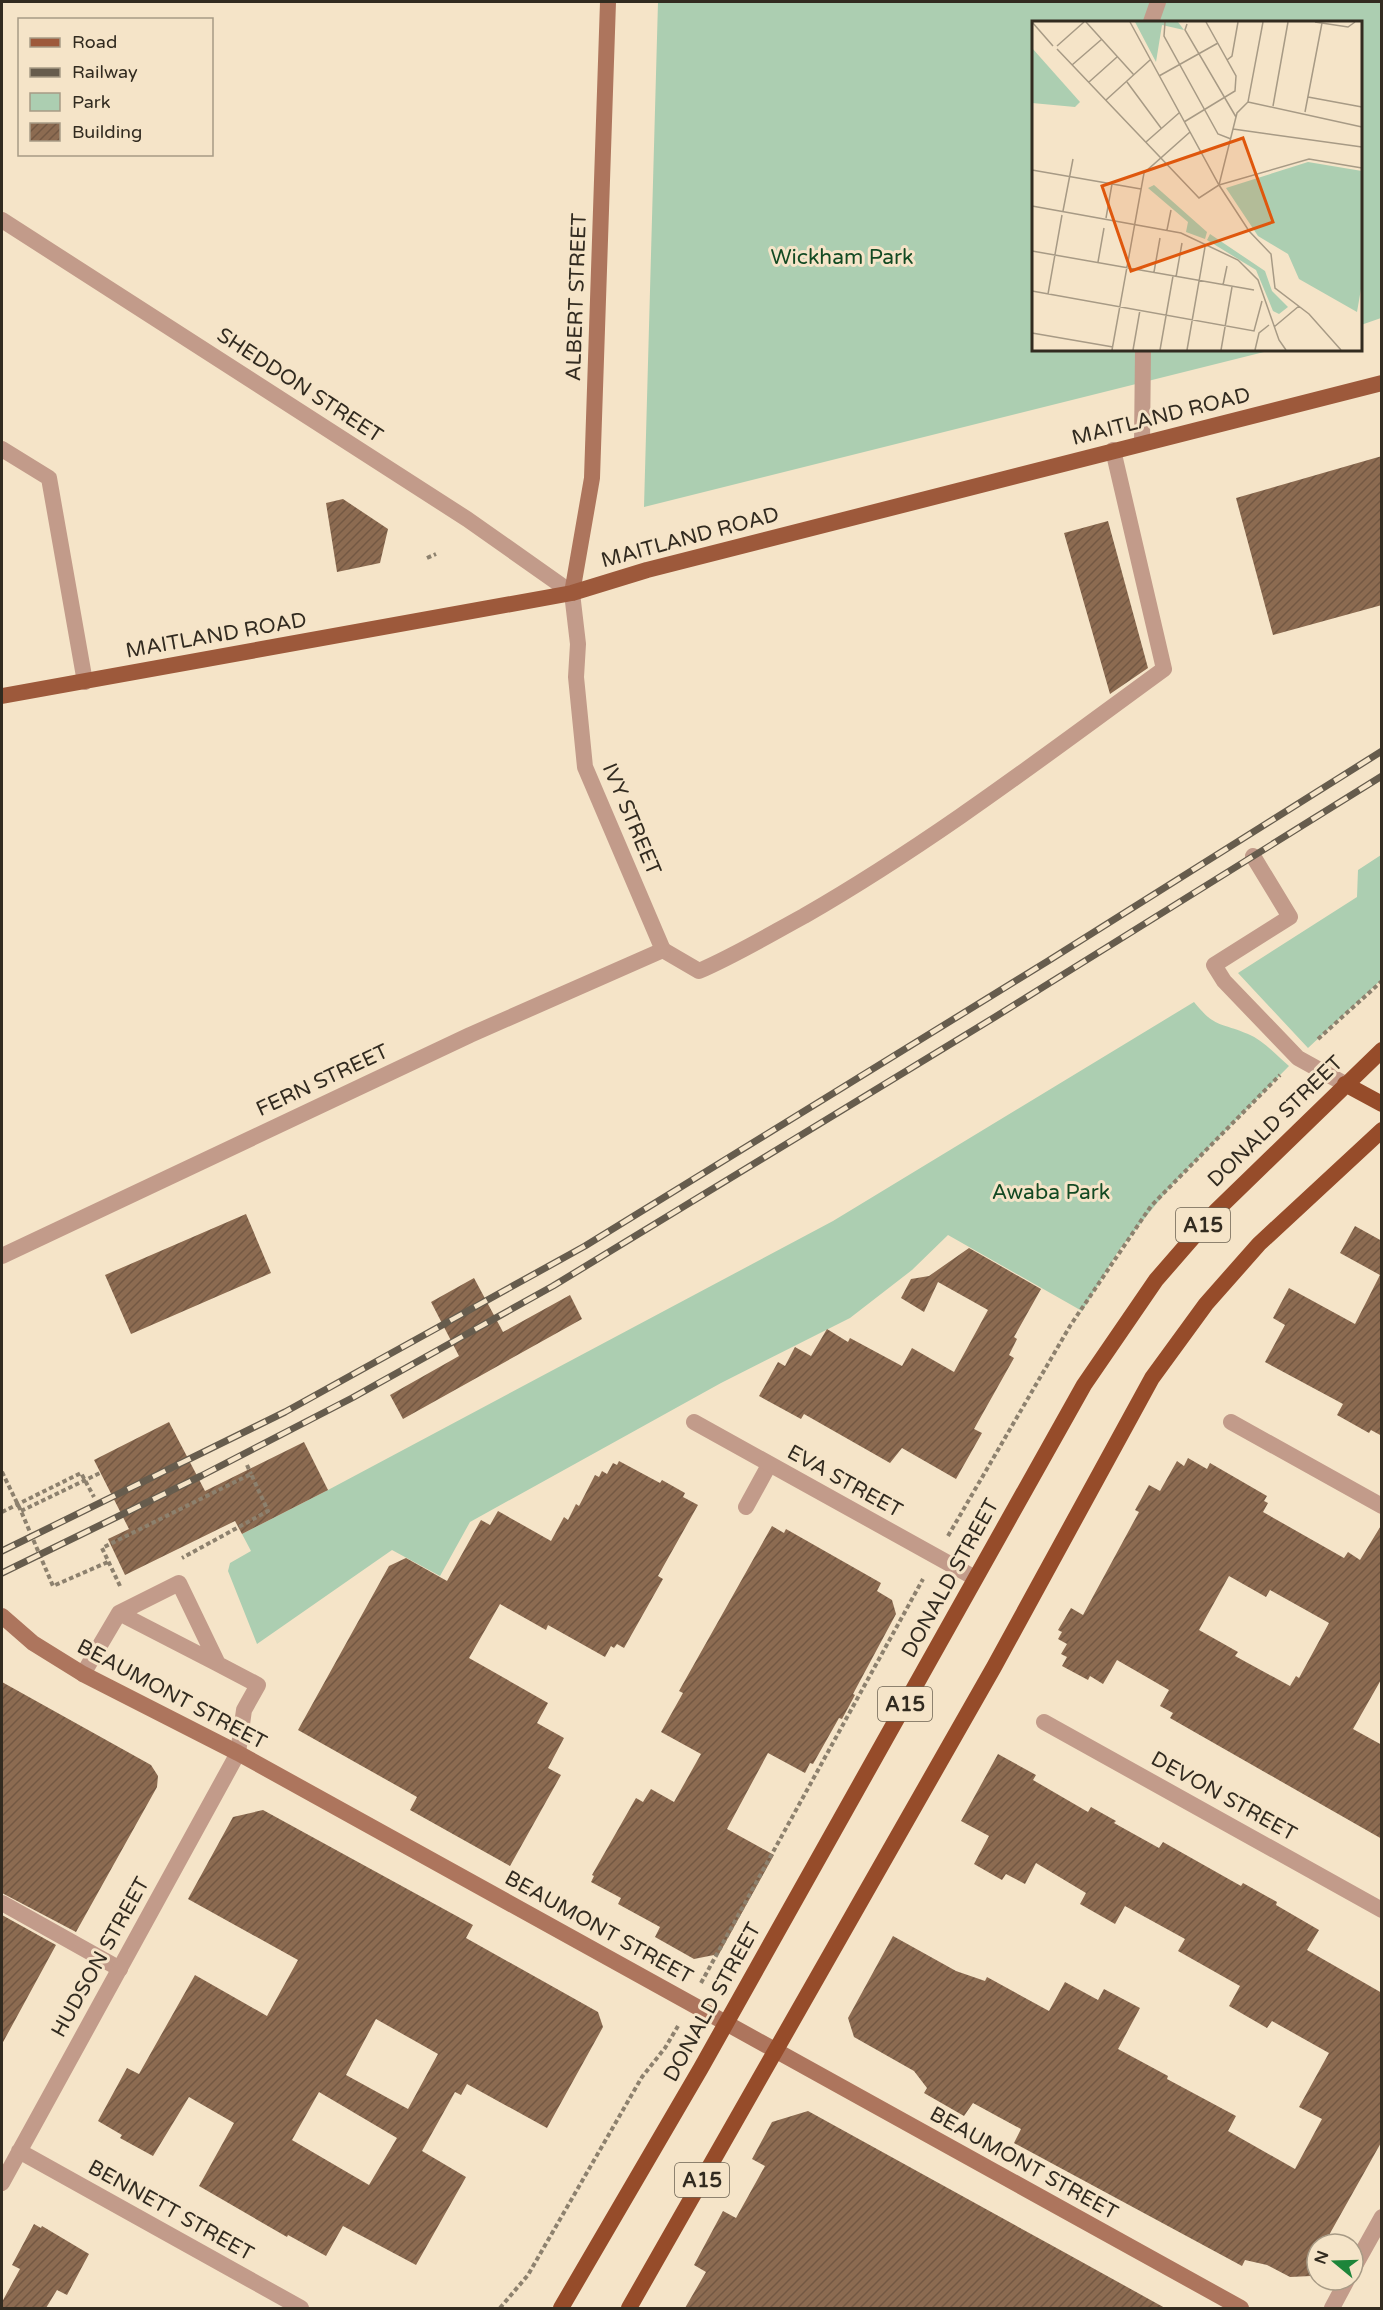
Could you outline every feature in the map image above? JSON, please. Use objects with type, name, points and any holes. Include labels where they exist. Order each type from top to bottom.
[{"type":"highway","name":"DONALD STREET","points":[[561,2308],[726,2023],[1084,1385],[1156,1280],[1216,1211],[1382,1050]]},
{"type":"highway","points":[[1345,1084],[1382,1104]]},
{"type":"highway","name":"A15","points":[[629,2308],[994,1667],[1152,1378],[1206,1304],[1258,1244],[1382,1130]]},
{"type":"main road","name":"ALBERT STREET","points":[[572,593],[592,478],[608,2]]},
{"type":"main road","name":"MAITLAND ROAD","points":[[2,696],[572,593],[647,570],[1382,383]]},
{"type":"main road","name":"BEAUMONT STREET","points":[[2,1616],[33,1643],[83,1674],[238,1753],[1241,2308]]},
{"type":"street","points":[[1151,21],[1158,2]]},
{"type":"street","name":"SHEDDON STREET","points":[[2,220],[458,513],[572,593]]},
{"type":"street","points":[[1142,443],[1143,351]]},
{"type":"street","points":[[2,449],[49,478],[85,682]]},
{"type":"street","points":[[663,950],[699,971],[736,955],[858,885],[940,832],[1164,669],[1113,450]]},
{"type":"street","name":"IVY STREET","points":[[572,593],[578,645],[576,677],[585,767],[663,950]]},
{"type":"street","points":[[1252,856],[1290,917],[1214,965],[1224,981],[1298,1058],[1345,1084]]},
{"type":"street","name":"FERN STREET","points":[[2,1256],[470,1035],[663,950]]},
{"type":"street","name":"EVA STREET","points":[[694,1422],[975,1578]]},
{"type":"street","points":[[1231,1422],[1382,1506]]},
{"type":"street","points":[[746,1506],[769,1465]]},
{"type":"street","points":[[83,1674],[119,1613],[178,1583],[218,1664]]},
{"type":"street","points":[[119,1613],[258,1685],[244,1710],[238,1753]]},
{"type":"street","name":"DEVON STREET","points":[[1044,1722],[1382,1910]]},
{"type":"street","name":"HUDSON STREET","points":[[2,2183],[238,1753]]},
{"type":"street","points":[[2,1903],[120,1969]]},
{"type":"street","name":"BENNETT STREET","points":[[19,2151],[301,2308]]},
{"type":"street","points":[[1365,2247],[1382,2217]]},
{"type":"street","points":[[1332,2308],[1341,2292]]},
{"type":"path","points":[[427,558],[436,554]]},
{"type":"path","points":[[956,1523],[1070,1326],[1150,1206],[1298,1058],[1382,981]]},
{"type":"path","points":[[178,1560],[268,1511],[247,1465]]},
{"type":"path","points":[[2,1472],[53,1586],[108,1562]]},
{"type":"path","points":[[2,1512],[81,1473],[94,1497]]},
{"type":"path","points":[[21,1511],[100,1473]]},
{"type":"path","points":[[123,1593],[102,1548],[251,1474]]},
{"type":"path","points":[[709,1969],[921,1585]]},
{"type":"path","points":[[500,2308],[528,2275],[642,2077],[669,2041]]},
{"type":"green space","name":"Wickham Park","points":[[658,2],[1381,2],[1381,318],[1362,325],[1362,21],[1032,21],[1032,351],[1268,351],[644,507]]},
{"type":"green space","points":[[1381,855],[1381,980],[1308,1048],[1238,973],[1357,897],[1358,870]]},
{"type":"green space","name":"Awaba Park","points":[[1194,1002],[1213,1021],[1254,1037],[1289,1066],[1170,1187],[1119,1250],[1082,1311],[948,1235],[912,1270],[850,1318],[721,1383],[470,1522],[440,1576],[392,1550],[257,1644],[228,1571],[230,1563],[251,1551],[242,1534],[833,1221]]},
{"type":"building","points":[[1382,456],[1382,605],[1273,635],[1236,498]]},
{"type":"building","points":[[343,499],[388,529],[380,563],[337,572],[326,503]]},
{"type":"building","points":[[1108,521],[1148,668],[1110,694],[1064,533]]},
{"type":"building","points":[[246,1214],[271,1273],[131,1334],[105,1275]]},
{"type":"building","points":[[1355,1226],[1382,1241],[1382,1436],[1371,1430],[1369,1433],[1337,1415],[1343,1404],[1265,1362],[1285,1325],[1273,1318],[1289,1288],[1355,1324],[1380,1275],[1340,1253]]},
{"type":"building","points":[[969,1248],[1041,1289],[1014,1337],[1017,1339],[1009,1355],[1014,1358],[974,1429],[982,1433],[956,1479],[902,1448],[890,1463],[804,1414],[801,1419],[759,1396],[778,1362],[785,1366],[795,1347],[811,1356],[827,1329],[848,1342],[850,1338],[902,1366],[912,1348],[954,1372],[988,1310],[938,1282],[924,1312],[901,1298],[911,1279],[929,1276]]},
{"type":"building","points":[[474,1278],[503,1332],[570,1295],[582,1319],[403,1419],[390,1395],[459,1356],[431,1302]]},
{"type":"building","points":[[169,1422],[205,1491],[304,1442],[328,1490],[242,1534],[235,1521],[125,1575],[108,1539],[129,1529],[94,1460]]},
{"type":"building","points":[[1188,1458],[1207,1469],[1210,1463],[1267,1496],[1264,1501],[1268,1503],[1263,1512],[1344,1558],[1348,1552],[1360,1560],[1382,1524],[1382,1678],[1353,1729],[1382,1745],[1382,1839],[1170,1718],[1173,1713],[1160,1706],[1169,1690],[1117,1660],[1103,1684],[1090,1676],[1088,1680],[1062,1666],[1067,1657],[1061,1654],[1067,1644],[1058,1639],[1062,1632],[1058,1630],[1071,1608],[1083,1615],[1139,1512],[1135,1510],[1149,1485],[1160,1491],[1177,1461],[1184,1466]],"holes":[[[1229,1576],[1266,1597],[1270,1590],[1329,1623],[1299,1678],[1296,1676],[1290,1686],[1235,1656],[1238,1652],[1199,1630]]]},
{"type":"building","points":[[619,1461],[660,1483],[662,1480],[685,1493],[683,1497],[698,1505],[658,1576],[663,1579],[624,1648],[617,1644],[614,1648],[611,1646],[605,1657],[548,1625],[546,1630],[500,1604],[469,1658],[548,1703],[537,1723],[564,1738],[548,1768],[561,1775],[510,1866],[410,1810],[417,1797],[298,1730],[389,1566],[406,1558],[447,1581],[481,1520],[490,1525],[498,1511],[551,1541],[564,1517],[568,1520],[576,1504],[579,1506],[595,1475],[599,1477],[602,1471],[607,1474],[613,1463],[617,1465]]},
{"type":"building","points":[[772,1526],[784,1533],[786,1529],[881,1583],[877,1591],[892,1600],[896,1614],[842,1719],[839,1718],[813,1764],[810,1763],[805,1773],[768,1753],[727,1829],[774,1855],[719,1954],[694,1959],[655,1937],[660,1927],[618,1904],[621,1898],[591,1882],[594,1876],[592,1875],[636,1798],[643,1802],[651,1789],[674,1802],[701,1754],[661,1732],[683,1693],[679,1691]]},
{"type":"building","points":[[2,1682],[151,1765],[158,1776],[157,1787],[76,1932],[2,1893]]},
{"type":"building","points":[[998,1754],[1036,1775],[1033,1780],[1088,1812],[1091,1807],[1116,1821],[1114,1823],[1159,1848],[1163,1842],[1241,1886],[1243,1883],[1277,1902],[1276,1905],[1319,1930],[1307,1950],[1382,1993],[1382,2141],[1331,2232],[1305,2232],[1305,2276],[1290,2277],[1267,2265],[1245,2260],[1242,2266],[1014,2143],[1021,2129],[973,2103],[964,2116],[924,2093],[927,2088],[914,2071],[854,2037],[848,2018],[893,1936],[956,1971],[985,1981],[987,1977],[1049,2011],[1065,1982],[1098,2000],[1104,1989],[1140,2008],[1118,2049],[1168,2076],[1167,2079],[1236,2116],[1228,2131],[1295,2169],[1322,2119],[1299,2107],[1329,2053],[1272,2021],[1267,2028],[1229,2006],[1240,1986],[1178,1951],[1185,1939],[1125,1906],[1115,1924],[1080,1904],[1086,1893],[1036,1863],[1025,1884],[1006,1874],[1002,1880],[974,1864],[989,1836],[961,1821]]},
{"type":"building","points":[[263,1810],[473,1925],[466,1938],[598,2012],[603,2027],[547,2128],[467,2084],[461,2095],[455,2092],[422,2151],[466,2177],[416,2265],[343,2226],[326,2256],[288,2235],[287,2237],[199,2186],[234,2123],[189,2097],[153,2156],[120,2138],[122,2135],[98,2121],[127,2068],[139,2074],[195,1975],[267,2016],[298,1960],[188,1899],[233,1817]],"holes":[[[376,2019],[438,2054],[408,2109],[346,2075]],[[319,2092],[397,2138],[369,2185],[292,2140]]]},
{"type":"building","points":[[2,1915],[56,1945],[2,2044]]},
{"type":"building","points":[[808,2111],[1165,2308],[685,2308],[706,2272],[694,2265],[723,2211],[736,2218],[765,2166],[752,2159],[772,2122]]},
{"type":"building","points":[[34,2224],[41,2228],[42,2226],[89,2254],[67,2295],[57,2290],[46,2308],[2,2308],[2,2302],[20,2269],[12,2265]]},
{"type":"railway","points":[[2,1551],[285,1412],[585,1246],[1048,961],[1382,751]]},
{"type":"railway","points":[[2,1573],[201,1476],[352,1398],[553,1286],[995,1017],[1382,776]]}]
